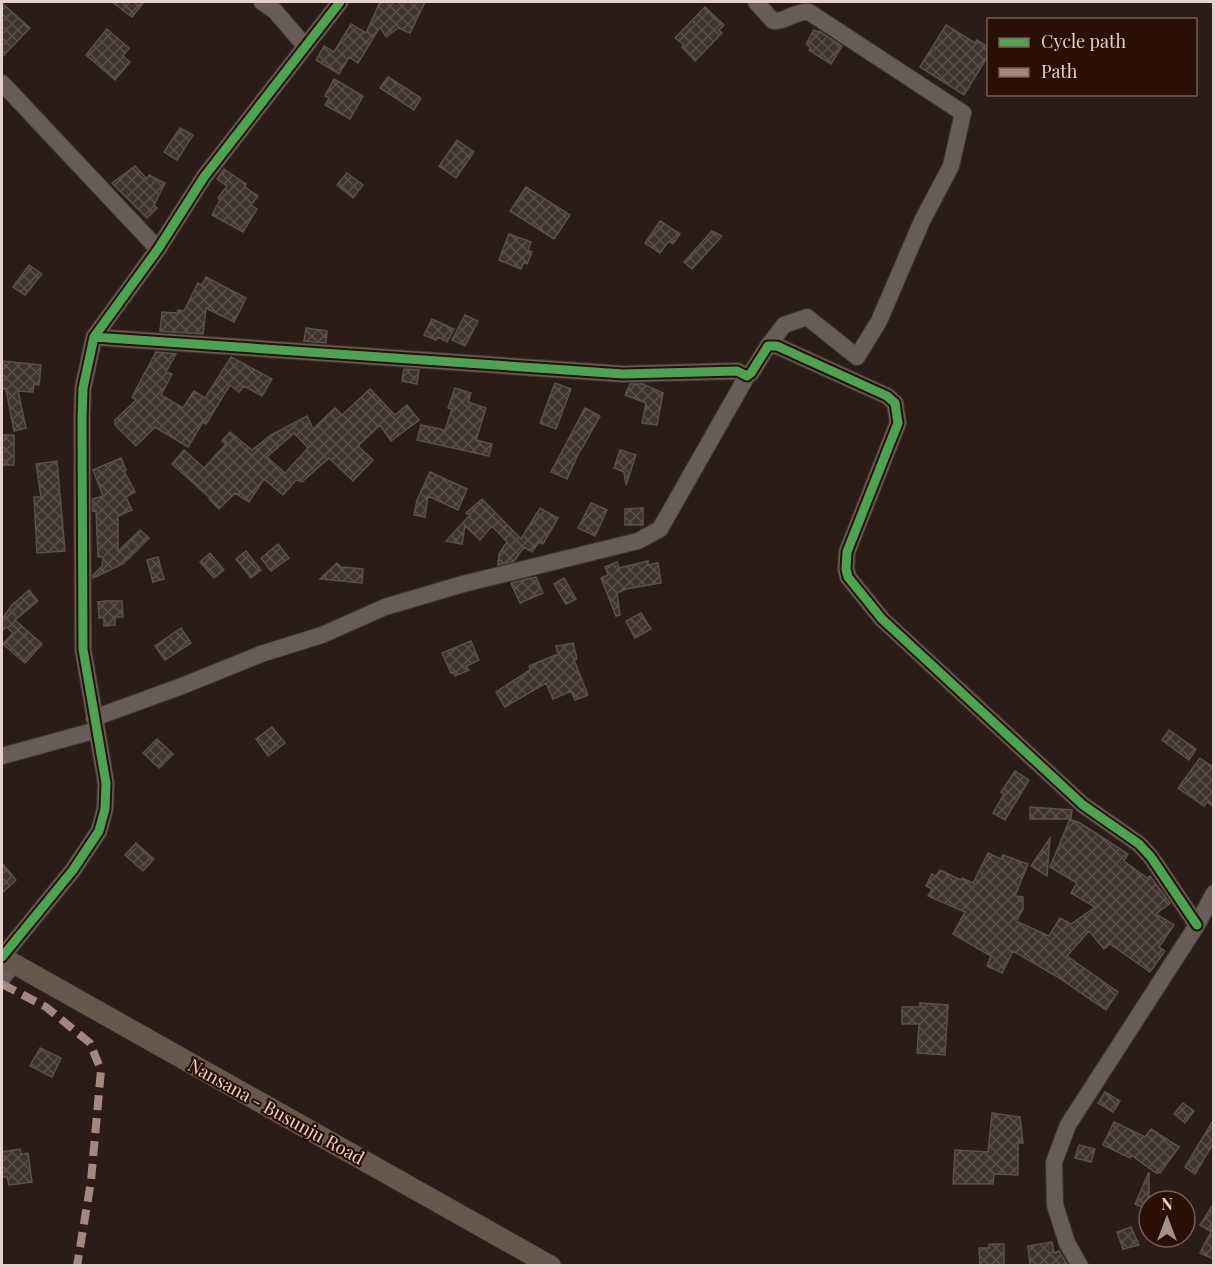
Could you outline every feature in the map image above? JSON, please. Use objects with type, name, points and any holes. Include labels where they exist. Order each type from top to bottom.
[{"type":"main road","name":"Nansana - Busunju Road","points":[[5,967],[551,1266]]},
{"type":"street","points":[[262,2],[275,11],[305,46]]},
{"type":"street","points":[[5,967],[99,831],[105,809],[106,783],[83,649],[83,388],[94,337],[158,249],[204,177],[340,2]]},
{"type":"street","points":[[2,756],[96,724],[261,654],[322,634],[385,607],[463,584],[638,542],[660,530],[747,376],[784,324],[807,317],[857,357],[879,321],[922,221],[951,165],[963,113],[809,12],[799,11],[783,20],[773,21],[756,2]]},
{"type":"street","points":[[2,83],[158,249]]},
{"type":"street","points":[[94,337],[623,374],[737,371],[747,376]]},
{"type":"street","points":[[768,346],[777,346],[887,396],[895,403],[898,423],[848,552],[846,569],[848,577],[882,619],[1083,805],[1139,844],[1151,857],[1197,925]]},
{"type":"street","points":[[1080,1266],[1066,1243],[1054,1205],[1054,1162],[1068,1125],[1197,925],[1214,894]]},
{"type":"building","points":[[112,2],[144,2],[132,17]]},
{"type":"building","points":[[380,2],[425,2],[410,33],[398,28],[386,37],[380,27],[358,63],[349,57],[339,74],[316,60],[324,46],[334,52],[351,24],[366,33]]},
{"type":"building","points":[[2,3],[30,28],[2,57]]},
{"type":"building","points":[[705,7],[724,25],[719,30],[722,33],[695,61],[682,47],[684,45],[675,38]]},
{"type":"building","points":[[946,25],[975,43],[977,40],[987,46],[987,58],[964,95],[920,67]]},
{"type":"building","points":[[107,29],[129,48],[123,56],[130,62],[115,80],[86,55]]},
{"type":"building","points":[[814,30],[842,46],[831,64],[809,50],[811,48],[806,44]]},
{"type":"building","points":[[388,77],[421,98],[414,110],[380,88]]},
{"type":"building","points":[[334,79],[363,96],[350,119],[325,105],[329,98],[325,96]]},
{"type":"building","points":[[180,128],[193,135],[177,160],[164,152]]},
{"type":"building","points":[[457,140],[474,152],[456,178],[439,166]]},
{"type":"building","points":[[135,166],[147,179],[149,175],[165,183],[154,205],[157,208],[147,218],[112,183]]},
{"type":"building","points":[[224,169],[246,184],[245,187],[258,196],[251,205],[257,209],[243,232],[212,215],[220,200],[218,198],[227,186],[217,179]]},
{"type":"building","points":[[347,173],[363,185],[353,198],[337,185]]},
{"type":"building","points":[[526,187],[570,215],[554,239],[510,211]]},
{"type":"building","points":[[660,221],[680,234],[673,244],[669,241],[660,253],[645,243]]},
{"type":"building","points":[[712,231],[722,236],[692,269],[684,262]]},
{"type":"building","points":[[509,234],[531,242],[528,250],[532,252],[527,264],[524,262],[521,269],[499,260]]},
{"type":"building","points":[[29,265],[42,274],[25,295],[13,287]]},
{"type":"building","points":[[206,277],[246,298],[234,322],[206,308],[203,334],[160,331],[162,312],[184,311],[198,283],[202,285]]},
{"type":"building","points":[[465,315],[478,321],[465,346],[452,340]]},
{"type":"building","points":[[432,319],[454,329],[447,342],[438,337],[436,340],[424,335]]},
{"type":"building","points":[[306,328],[327,331],[326,343],[304,341]]},
{"type":"building","points":[[156,352],[176,354],[166,372],[172,374],[161,395],[183,408],[194,391],[205,398],[231,357],[272,379],[262,396],[244,386],[239,392],[230,385],[206,424],[203,422],[188,447],[155,427],[136,446],[115,425],[115,420],[136,400],[132,397]]},
{"type":"building","points":[[2,361],[41,365],[39,385],[34,384],[33,392],[18,391],[26,428],[14,431],[6,389],[2,389]]},
{"type":"building","points":[[404,369],[419,370],[417,384],[402,381]]},
{"type":"building","points":[[555,383],[571,389],[556,429],[540,423]]},
{"type":"building","points":[[630,384],[643,384],[663,393],[657,425],[642,423],[646,403],[625,395]]},
{"type":"building","points":[[455,388],[471,393],[468,402],[486,408],[476,440],[492,444],[489,456],[417,440],[421,425],[445,430],[452,409],[448,408]]},
{"type":"building","points":[[370,389],[395,415],[407,405],[419,420],[391,441],[380,425],[358,446],[373,460],[353,481],[329,458],[302,482],[296,480],[283,495],[264,479],[249,502],[235,493],[219,509],[172,464],[184,450],[204,468],[226,444],[222,441],[230,432],[252,450],[271,435],[307,416],[313,429],[335,408],[342,415]],"holes":[[[294,433],[308,448],[285,473],[267,457]]]},
{"type":"building","points":[[585,408],[600,416],[580,450],[567,479],[551,472]]},
{"type":"building","points":[[2,435],[14,435],[14,465],[2,465]]},
{"type":"building","points":[[620,450],[636,455],[626,485],[624,472],[614,468]]},
{"type":"building","points":[[121,458],[126,470],[124,471],[135,492],[126,497],[132,510],[118,516],[118,551],[140,530],[149,538],[123,564],[93,578],[102,566],[103,557],[98,557],[96,510],[93,511],[93,499],[103,496],[93,470]]},
{"type":"building","points":[[57,461],[65,551],[37,553],[34,497],[41,497],[36,464]]},
{"type":"building","points":[[430,472],[467,489],[458,510],[428,496],[425,517],[414,515],[417,500]]},
{"type":"building","points":[[482,499],[521,539],[540,508],[558,518],[543,544],[539,542],[532,552],[524,547],[514,561],[498,565],[499,554],[507,542],[492,526],[480,540],[465,526],[462,544],[446,541],[470,515],[466,513]]},
{"type":"building","points":[[591,503],[607,510],[595,536],[578,528]]},
{"type":"building","points":[[643,508],[643,525],[625,525],[625,509]]},
{"type":"building","points":[[278,544],[289,558],[271,571],[261,558]]},
{"type":"building","points":[[246,551],[261,570],[251,578],[236,559]]},
{"type":"building","points":[[210,553],[224,570],[214,578],[200,562]]},
{"type":"building","points":[[158,557],[164,579],[153,582],[147,560]]},
{"type":"building","points":[[648,561],[648,565],[658,563],[661,583],[626,589],[617,593],[620,615],[616,616],[601,578],[608,575],[605,567],[617,562],[619,568]]},
{"type":"building","points":[[337,563],[341,567],[363,569],[362,583],[320,579]]},
{"type":"building","points":[[536,577],[543,593],[520,603],[511,583]]},
{"type":"building","points":[[564,578],[576,599],[566,604],[554,584]]},
{"type":"building","points":[[29,590],[38,601],[15,620],[42,644],[25,663],[3,644],[13,633],[6,627],[2,631],[2,619],[12,605]]},
{"type":"building","points":[[122,601],[123,617],[115,617],[115,625],[104,626],[104,618],[99,618],[98,602]]},
{"type":"building","points":[[641,613],[651,629],[635,638],[626,621]]},
{"type":"building","points":[[181,628],[191,643],[165,660],[155,646]]},
{"type":"building","points":[[471,641],[479,660],[466,666],[469,670],[455,676],[453,672],[451,673],[442,653]]},
{"type":"building","points":[[573,643],[577,659],[574,660],[588,695],[575,700],[571,691],[553,699],[546,683],[505,707],[496,692],[530,670],[529,666],[558,654],[556,646]]},
{"type":"building","points":[[272,727],[285,743],[268,756],[256,739]]},
{"type":"building","points":[[1169,730],[1196,749],[1189,760],[1162,740]]},
{"type":"building","points":[[157,739],[173,754],[159,768],[143,753]]},
{"type":"building","points":[[1200,758],[1214,768],[1214,807],[1207,802],[1204,806],[1178,788]]},
{"type":"building","points":[[1015,771],[1029,780],[1005,820],[993,813],[1004,794],[1001,792]]},
{"type":"building","points":[[1030,807],[1072,810],[1071,819],[1030,819]]},
{"type":"building","points":[[1070,819],[1128,854],[1124,861],[1147,878],[1150,876],[1170,903],[1156,914],[1174,925],[1159,947],[1165,951],[1150,972],[1110,944],[1104,949],[1089,931],[1067,956],[1118,992],[1106,1010],[1056,976],[1013,951],[1002,973],[987,966],[991,956],[953,934],[965,912],[928,896],[932,889],[926,886],[932,874],[936,876],[940,870],[973,883],[988,853],[1001,859],[1003,855],[1028,864],[1015,896],[1023,897],[1023,909],[1016,921],[1049,936],[1060,918],[1071,924],[1095,907],[1071,893],[1077,883],[1050,867]]},
{"type":"building","points":[[1050,838],[1047,876],[1031,866]]},
{"type":"building","points":[[136,843],[154,859],[143,871],[125,855]]},
{"type":"building","points":[[2,863],[16,880],[2,893]]},
{"type":"building","points":[[920,1003],[948,1005],[945,1055],[917,1053],[919,1024],[902,1024],[902,1007],[920,1007]]},
{"type":"building","points":[[40,1048],[61,1058],[52,1077],[30,1066]]},
{"type":"building","points":[[1105,1092],[1120,1101],[1113,1112],[1098,1103]]},
{"type":"building","points":[[1183,1103],[1194,1111],[1185,1123],[1174,1114]]},
{"type":"building","points":[[992,1113],[1020,1117],[1023,1143],[1018,1143],[1018,1175],[994,1174],[993,1184],[953,1184],[955,1150],[988,1152]]},
{"type":"building","points":[[1214,1119],[1214,1142],[1195,1174],[1185,1167]]},
{"type":"building","points":[[1114,1122],[1145,1137],[1151,1129],[1179,1147],[1160,1173],[1156,1173],[1131,1155],[1130,1158],[1103,1145]]},
{"type":"building","points":[[1079,1145],[1095,1149],[1091,1162],[1075,1158]]},
{"type":"building","points":[[20,1149],[21,1154],[28,1153],[32,1182],[9,1185],[7,1177],[2,1177],[2,1152]]},
{"type":"building","points":[[1149,1172],[1149,1189],[1142,1189]]},
{"type":"building","points":[[1214,1203],[1214,1224],[1210,1231],[1200,1225]]},
{"type":"building","points":[[1214,1226],[1214,1259],[1200,1253]]},
{"type":"building","points":[[1131,1227],[1137,1246],[1123,1249],[1117,1232]]},
{"type":"building","points":[[1052,1242],[1054,1253],[1059,1251],[1068,1266],[1030,1266],[1028,1246]]},
{"type":"building","points":[[989,1244],[1004,1244],[1004,1266],[980,1266],[979,1248],[989,1248]]},
{"type":"marked path","points":[[2,984],[46,1007],[90,1043],[101,1070],[91,1181],[77,1266]]},
{"type":"cycle path","points":[[2,957],[73,870],[99,831],[105,809],[106,783],[83,649],[83,388],[94,337],[158,249],[204,177],[340,2]]},
{"type":"cycle path","points":[[94,337],[623,374],[737,371],[747,376],[768,346],[777,346],[887,396],[895,403],[898,423],[847,552],[848,577],[882,619],[1083,805],[1139,844],[1151,857],[1197,925]]}]
